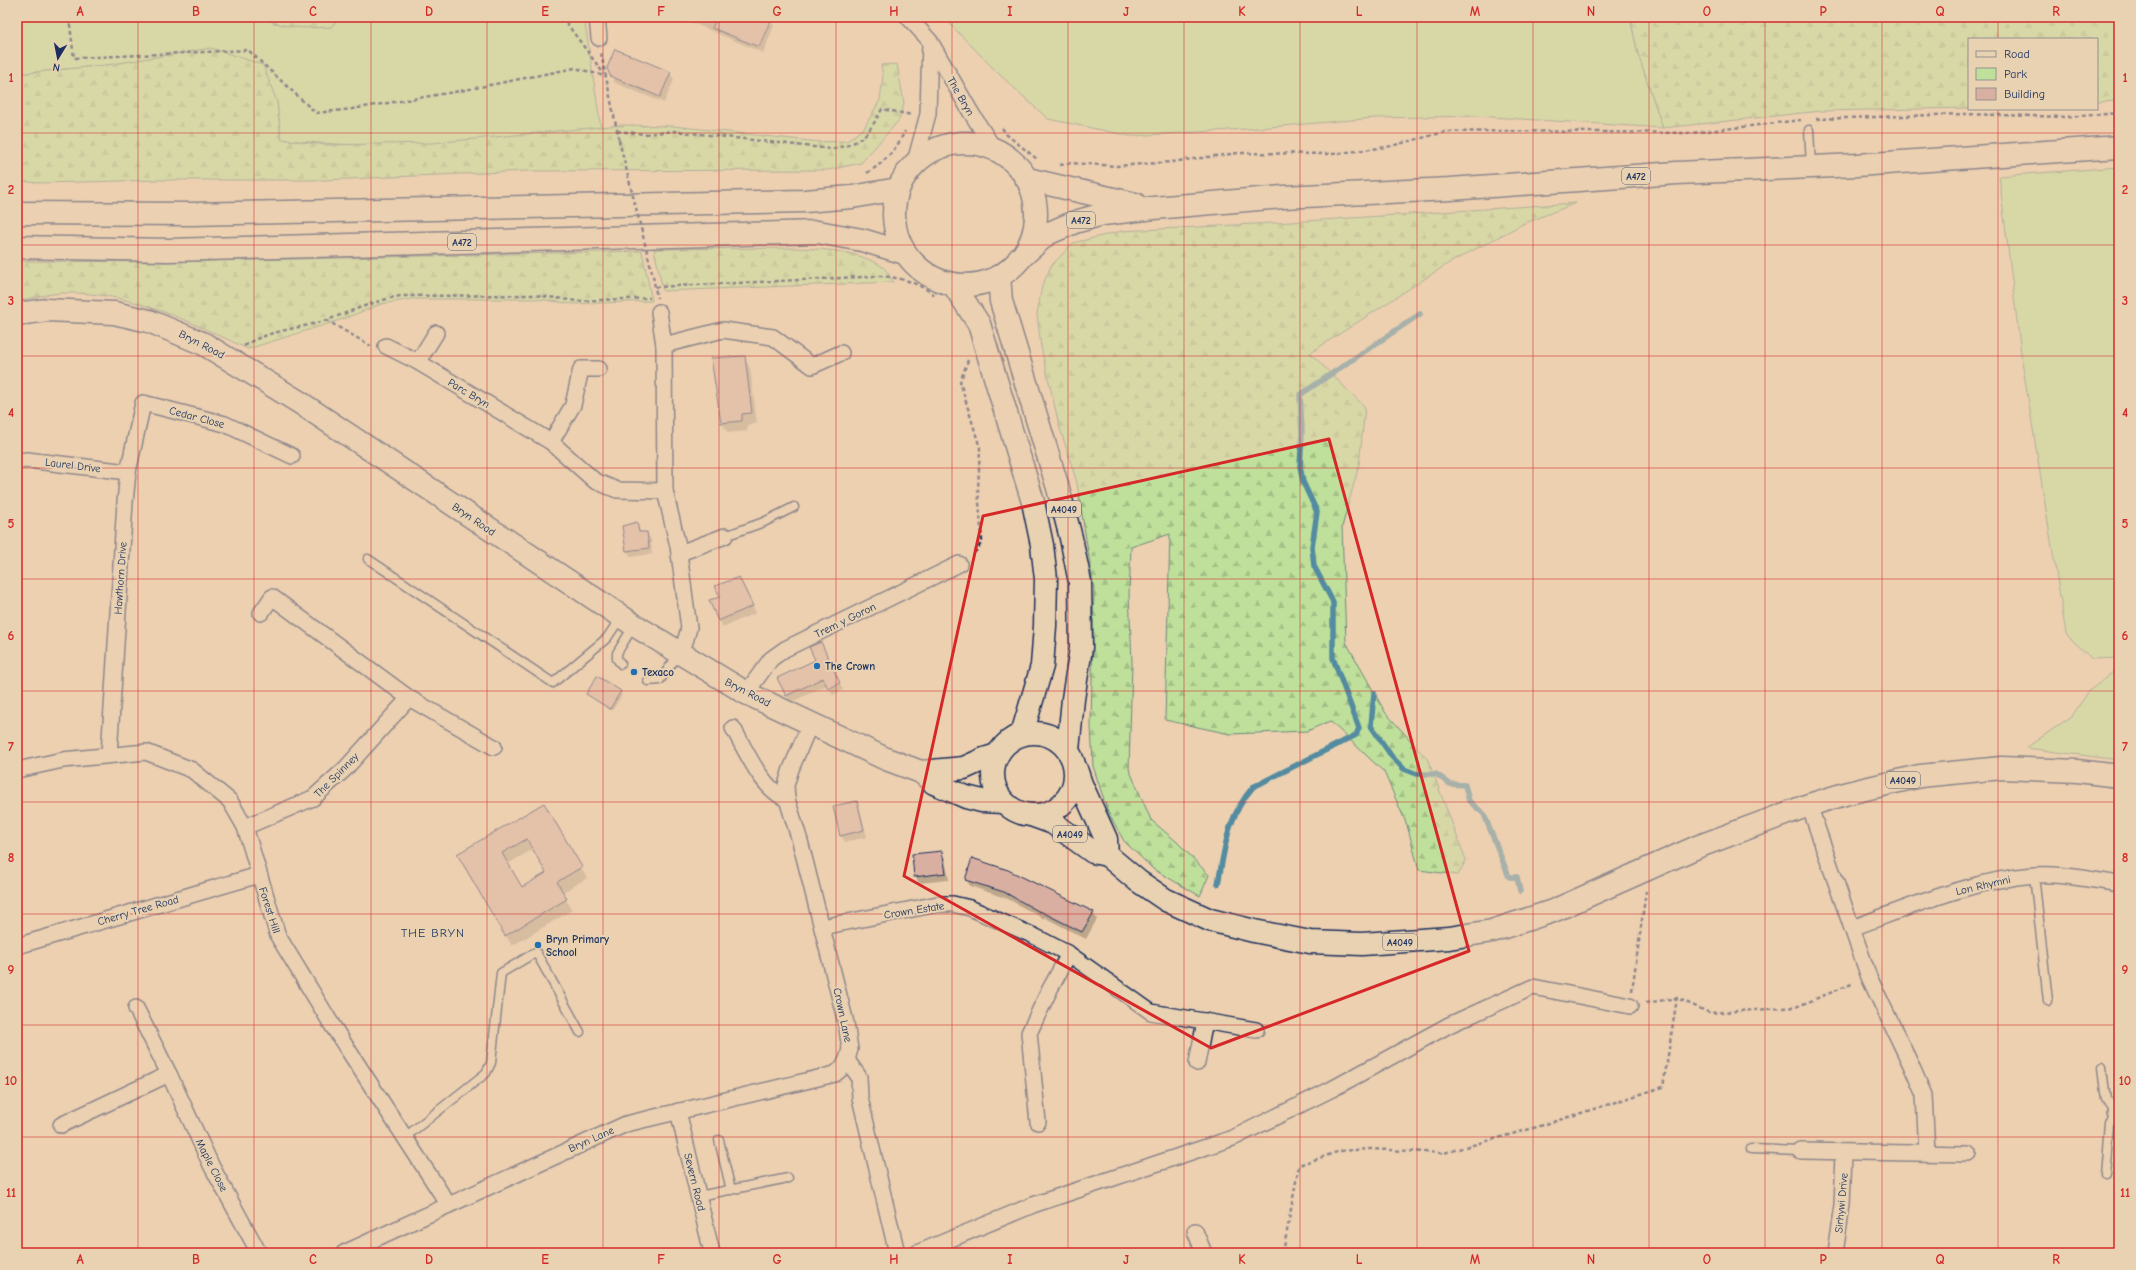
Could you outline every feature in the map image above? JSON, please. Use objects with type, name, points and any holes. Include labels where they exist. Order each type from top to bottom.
[{"type":"main road","points":[[953,144],[974,144],[994,149],[1012,162],[1027,179],[1034,199],[1035,221],[1030,241],[1019,259],[999,276],[947,292],[934,278],[918,268],[905,253],[896,233],[893,211],[898,189],[905,175],[915,162],[933,150],[953,144]]},
{"type":"main road","name":"A472","points":[[1019,259],[1047,234],[1075,222],[1103,214],[1154,208],[1283,197],[1677,173],[1811,167],[2119,147]]},
{"type":"main road","name":"A472","points":[[1027,179],[1080,193],[1154,208]]},
{"type":"main road","points":[[17,213],[191,214],[805,201],[852,198],[898,189]]},
{"type":"main road","name":"A472","points":[[17,247],[168,250],[818,232],[862,240],[905,253]]},
{"type":"main road","name":"A4049","points":[[999,276],[1001,301],[1072,538],[1080,582],[1081,648],[1073,699],[1071,756],[1081,784],[1106,839],[1107,855]]},
{"type":"main road","name":"A4049","points":[[947,292],[979,324],[1033,502],[1042,545],[1046,579],[1042,666],[1022,734]]},
{"type":"main road","name":"Bryn Road","points":[[17,314],[47,310],[83,310],[142,319],[177,331],[204,344],[299,402],[678,654],[746,693],[786,711],[810,724],[921,772],[934,783],[966,797],[982,801],[1003,802]]},
{"type":"main road","points":[[1036,733],[1049,736],[1071,756],[1076,777],[1074,787],[1067,800],[1058,808],[1040,816],[1015,811],[1003,802],[994,785],[992,771],[997,755],[1006,744],[1022,734],[1036,733]]},
{"type":"main road","name":"Bryn Road","points":[[921,772],[964,768],[997,755]]},
{"type":"main road","name":"A4049","points":[[1031,815],[1054,823],[1093,852],[1107,855],[1138,881],[1166,900],[1210,920],[1254,931],[1310,942],[1362,944],[1449,938],[1492,931],[1553,911],[1697,847],[1809,805],[1848,793],[1920,776],[2002,768],[2077,771],[2119,776]]},
{"type":"street","points":[[597,17],[599,38]]},
{"type":"street","name":"The Bryn","points":[[908,17],[930,41],[970,111],[994,149]]},
{"type":"street","name":"The Bryn","points":[[915,162],[928,114],[930,41]]},
{"type":"street","points":[[658,305],[664,345],[665,491],[680,553],[689,628],[685,642],[678,654]]},
{"type":"street","points":[[664,345],[723,330],[773,337],[812,366],[841,353]]},
{"type":"street","points":[[418,362],[436,333]]},
{"type":"street","name":"Parc Bryn","points":[[386,346],[418,362],[551,442],[595,481],[617,490],[665,491]]},
{"type":"street","points":[[551,442],[573,405],[581,369],[599,369]]},
{"type":"street","name":"Cedar Close","points":[[143,403],[225,424],[292,456]]},
{"type":"street","name":"Hawthorn Drive","points":[[109,755],[125,502],[128,472],[143,403]]},
{"type":"street","name":"Laurel Drive","points":[[17,460],[128,472]]},
{"type":"street","points":[[680,553],[725,536]]},
{"type":"street","name":"Trem y Goron","points":[[746,693],[771,659],[785,650],[959,564]]},
{"type":"street","points":[[261,613],[272,597],[409,698],[494,748]]},
{"type":"street","name":"The Spinney","points":[[244,827],[313,798],[345,768],[409,698]]},
{"type":"street","name":"Crown Lane","points":[[810,724],[791,769],[786,785],[787,799],[822,927],[846,1023],[850,1048],[847,1060]]},
{"type":"street","points":[[733,728],[767,784],[777,796],[787,799]]},
{"type":"street","name":"Forest Hill","points":[[17,770],[64,760],[146,752],[192,770],[230,801],[244,827],[278,936],[404,1138],[448,1204]]},
{"type":"street","points":[[1809,805],[1869,977],[1924,1095],[1927,1153]]},
{"type":"street","name":"Cherry Tree Road","points":[[17,946],[259,875]]},
{"type":"street","name":"Lon Rhymni","points":[[1852,928],[1955,891],[2034,875],[2072,877],[2119,884]]},
{"type":"street","name":"Crown Estate","points":[[822,927],[938,904],[953,904],[970,908],[991,916],[1069,954],[1151,1012],[1256,1030]]},
{"type":"street","points":[[1038,1122],[1029,1033],[1050,988],[1069,954]]},
{"type":"street","points":[[917,1253],[1033,1206],[1158,1165],[1233,1138],[1332,1089],[1449,1025],[1533,987],[1630,1006]]},
{"type":"street","name":"Maple Close","points":[[136,1008],[212,1166],[259,1253]]},
{"type":"street","points":[[1197,1063],[1205,1021]]},
{"type":"street","points":[[847,1060],[858,1078],[860,1098],[897,1253]]},
{"type":"street","name":"Bryn Lane","points":[[344,1253],[448,1204],[626,1124],[835,1074],[841,1069],[847,1060]]},
{"type":"street","points":[[61,1125],[169,1074]]},
{"type":"street","name":"Severn Road","points":[[678,1111],[712,1253]]},
{"type":"street","points":[[1801,1151],[1844,1153],[1968,1154]]},
{"type":"street","name":"Sirhywi Drive","points":[[1835,1253],[1842,1206],[1844,1153]]},
{"type":"street","points":[[1195,1231],[1204,1253]]},
{"type":"lane","points":[[1809,130],[1811,167]]},
{"type":"lane","points":[[725,536],[764,522],[794,507]]},
{"type":"lane","points":[[368,560],[553,683],[628,621]]},
{"type":"lane","points":[[621,664],[617,659],[617,653],[628,621]]},
{"type":"lane","points":[[648,681],[660,680],[678,654]]},
{"type":"lane","points":[[2034,875],[2048,1001]]},
{"type":"lane","points":[[404,1138],[486,1073],[491,1062],[501,973],[536,952],[580,1032]]},
{"type":"lane","points":[[2102,1067],[2106,1099],[2117,1113],[2110,1125],[2106,1174]]},
{"type":"lane","points":[[719,1140],[731,1190]]},
{"type":"lane","points":[[1750,1149],[1801,1151]]},
{"type":"lane","points":[[699,1196],[788,1178]]},
{"type":"path","points":[[69,17],[74,58],[248,50],[316,113],[352,109],[460,91],[576,68],[605,76]]},
{"type":"path","points":[[228,358],[255,339],[326,320],[379,300],[400,296],[535,295],[576,301],[658,305],[653,276],[617,131],[605,76],[599,38]]},
{"type":"path","points":[[617,131],[645,134],[674,130],[831,149],[858,142],[870,131],[882,109],[913,115],[910,122]]},
{"type":"path","points":[[1057,166],[1071,163],[1125,165],[1171,162],[1238,153],[1333,154],[1387,146],[1445,132],[1691,133],[1772,122],[1809,120],[1964,114],[2066,117],[2119,113]]},
{"type":"path","points":[[863,176],[880,165],[896,149],[906,128]]},
{"type":"path","points":[[628,186],[636,185]]},
{"type":"path","points":[[655,287],[881,276],[900,278],[947,292]]},
{"type":"path","points":[[326,320],[374,347],[386,346]]},
{"type":"path","points":[[959,564],[977,550],[982,541],[978,489],[980,448],[960,382],[970,354]]},
{"type":"path","points":[[1649,869],[1630,1006],[1676,998],[1710,1013],[1796,1007],[1869,977]]},
{"type":"path","points":[[1283,1253],[1299,1165],[1340,1151],[1370,1149],[1444,1154],[1537,1127],[1663,1087],[1676,998]]},
{"type":"highlighted area","points":[[1329,439],[1469,951],[1211,1048],[904,876],[983,516]]},
{"type":"green space","points":[[17,17],[267,17],[273,23],[331,27],[340,17],[584,17],[601,128],[521,137],[401,145],[321,143],[281,139],[277,102],[107,65],[17,74]]},
{"type":"green space","points":[[267,17],[340,17],[331,27],[306,28],[280,24]]},
{"type":"green space","points":[[943,17],[1630,17],[1638,54],[1663,128],[1475,116],[1375,118],[1247,129],[1130,136],[1048,119],[1000,75]]},
{"type":"green space","points":[[1630,17],[2119,17],[2119,101],[2098,102],[2098,38],[1968,38],[1968,108],[1821,111],[1663,128],[1638,54]]},
{"type":"green space","points":[[211,48],[263,65],[277,102],[281,139],[325,145],[432,143],[621,125],[673,126],[819,142],[847,141],[864,128],[880,100],[883,76],[881,65],[897,64],[904,103],[899,120],[861,163],[828,170],[527,171],[323,180],[160,180],[40,183],[17,181],[17,74],[107,65]]},
{"type":"green space","points":[[2119,167],[2119,658],[2092,659],[2066,634],[2022,361],[1999,176]]},
{"type":"green space","points":[[1576,203],[1523,224],[1449,263],[1310,353],[1365,407],[1359,465],[1342,527],[1346,642],[1385,712],[1428,760],[1466,860],[1458,875],[1419,870],[1407,825],[1384,772],[1330,721],[1307,731],[1230,734],[1165,720],[1170,534],[1131,547],[1129,594],[1132,662],[1129,769],[1151,820],[1177,842],[1209,875],[1200,896],[1153,869],[1124,841],[1108,812],[1093,766],[1091,725],[1094,589],[1077,483],[1059,425],[1041,347],[1037,314],[1042,286],[1051,266],[1073,243],[1122,231],[1291,222]]},
{"type":"green space","points":[[793,248],[828,250],[862,257],[883,267],[893,282],[663,291],[654,249]]},
{"type":"green space","points":[[642,251],[652,301],[573,304],[537,299],[412,299],[381,304],[343,319],[248,349],[181,318],[135,302],[111,297],[62,293],[17,301],[17,261],[167,262]]},
{"type":"green space","points":[[2113,672],[2119,672],[2119,760],[2026,748],[2072,716],[2089,691]]},
{"type":"building","points":[[717,17],[772,17],[759,47],[712,28]]},
{"type":"building","points":[[615,49],[671,72],[660,97],[610,76],[607,68]]},
{"type":"building","points":[[745,356],[752,413],[742,414],[742,421],[721,423],[711,358]]},
{"type":"building","points":[[637,522],[639,532],[647,532],[649,548],[626,551],[622,526]]},
{"type":"building","points":[[739,577],[753,606],[718,621],[709,600],[720,597],[715,586]]},
{"type":"building","name":"The Crown","points":[[821,642],[840,683],[828,689],[823,678],[786,696],[777,678],[815,660],[809,647]]},
{"type":"building","points":[[597,676],[621,691],[610,709],[586,694]]},
{"type":"building","points":[[857,801],[864,830],[840,836],[833,806]]},
{"type":"building","points":[[544,803],[582,867],[557,882],[567,899],[505,936],[457,854]],"holes":[[[527,839],[546,873],[522,887],[502,853]]]},
{"type":"building","points":[[942,851],[946,873],[914,877],[912,854]]},
{"type":"building","points":[[972,858],[1008,870],[1094,912],[1082,932],[1040,912],[1004,892],[965,880]]},
{"type":"waterway","points":[[1218,884],[1225,845],[1232,821],[1244,798],[1253,787],[1356,735],[1359,728],[1333,658],[1333,602],[1314,566],[1312,547],[1317,512],[1303,482],[1300,466],[1302,433],[1300,395],[1420,314]]},
{"type":"waterway","points":[[1374,693],[1371,726],[1392,757],[1404,769],[1417,774],[1436,774],[1450,784],[1465,785],[1469,801],[1484,814],[1509,877],[1517,877],[1520,891]]},
{"type":"place","name":"The Crown","points":[[817,666]]},
{"type":"place","name":"Texaco","points":[[634,672]]},
{"type":"place","name":"Bryn Primary School","points":[[538,945]]},
{"type":"district","name":"THE BRYN","points":[[433,933]]}]
